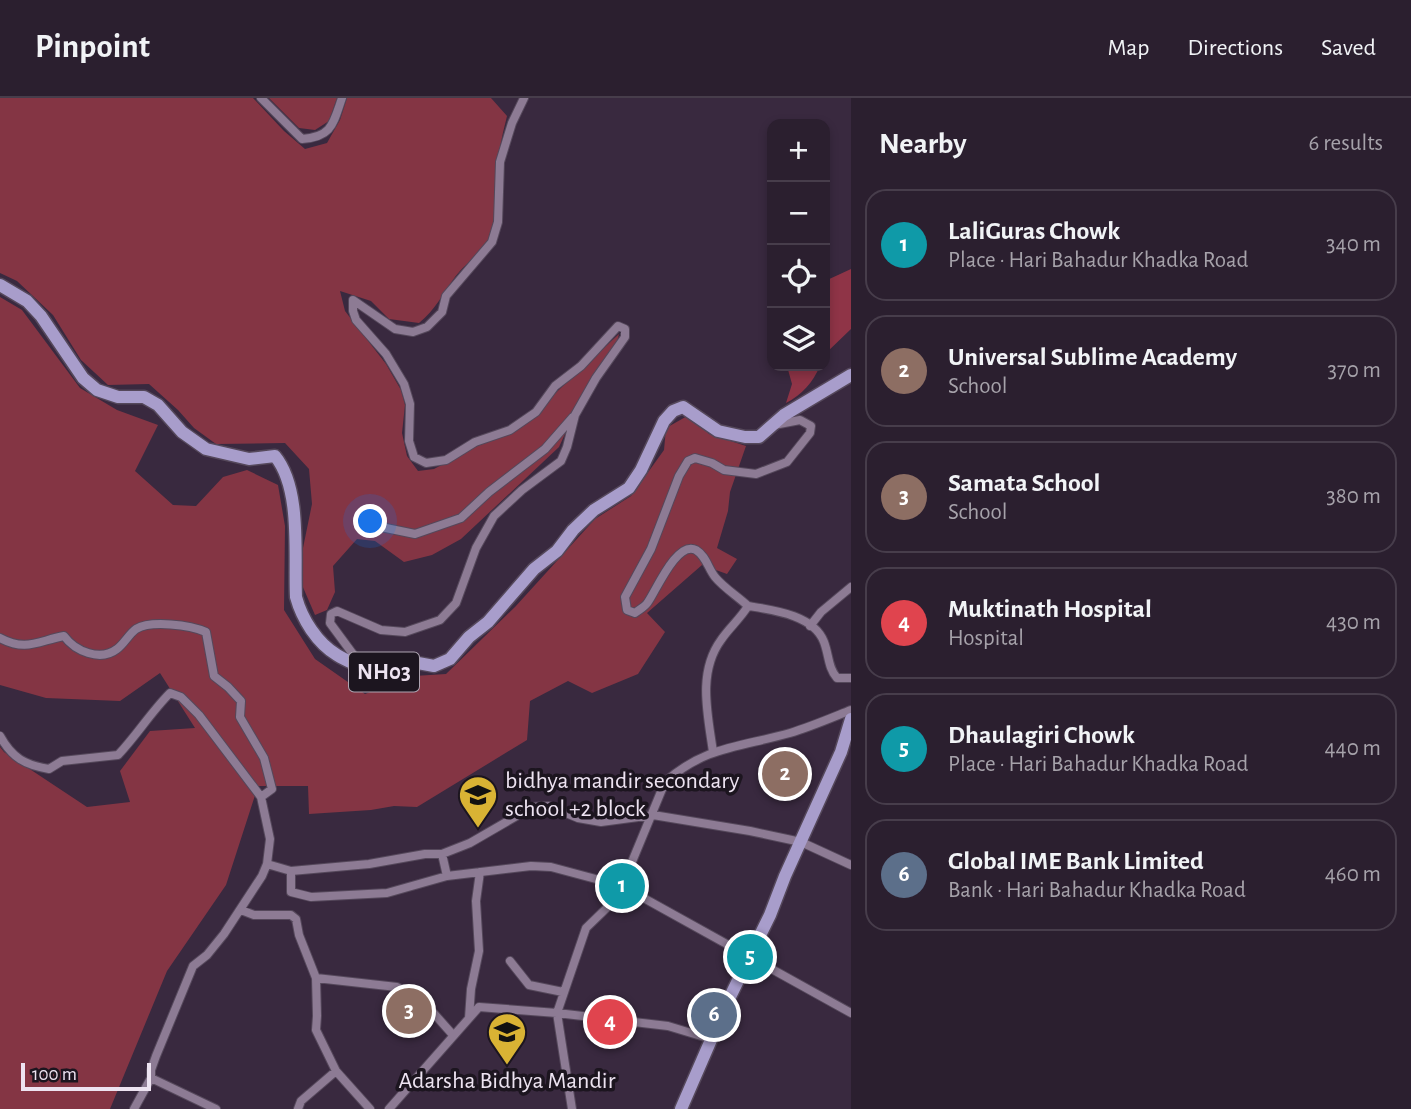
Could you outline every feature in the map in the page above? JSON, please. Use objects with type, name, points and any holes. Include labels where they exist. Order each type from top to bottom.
[{"type":"main road","name":"NH03","points":[[0,285],[27,301],[41,316],[83,377],[97,390],[118,397],[144,397],[158,405],[182,432],[206,449],[249,458],[275,456],[283,466],[289,487],[294,519],[296,597],[299,609],[323,643],[336,655],[376,676],[402,660],[433,666],[450,659],[580,523],[594,510],[629,488],[642,470],[664,421],[673,411],[683,407],[718,431],[745,437],[759,436],[784,415],[851,375]]},
{"type":"main road","points":[[681,1109],[802,842],[841,752],[851,719]]},
{"type":"street","points":[[261,98],[302,139],[319,138],[330,128],[342,98]]},
{"type":"street","points":[[381,527],[415,534],[461,518],[489,492],[545,449],[575,415],[596,378],[625,337],[625,330],[618,326],[581,366],[555,386],[536,412],[510,430],[475,442],[446,460],[426,463],[414,457],[409,441],[411,404],[404,384],[386,354],[356,320],[353,300],[395,329],[413,332],[427,327],[442,312],[446,296],[492,243],[498,222],[500,162],[512,123],[524,98]]},
{"type":"street","points":[[363,667],[330,623],[331,614],[337,611],[381,630],[405,632],[439,620],[456,603],[476,548],[494,516],[522,490],[561,461],[575,415]]},
{"type":"street","points":[[774,425],[800,420],[811,426],[810,433],[787,462],[772,469],[755,474],[738,474],[703,460],[695,458],[688,461],[679,476],[651,549],[625,597],[627,610],[635,612],[646,605],[670,566],[682,551],[690,548],[696,550],[715,576],[748,606],[799,618],[810,626],[824,640],[831,672],[837,678],[851,678]]},
{"type":"street","points":[[810,626],[821,612],[851,587]]},
{"type":"street","points":[[713,752],[705,691],[710,663],[719,642],[748,606]]},
{"type":"street","points":[[0,638],[12,645],[26,646],[64,636],[71,645],[83,652],[99,654],[114,651],[135,630],[145,626],[185,626],[206,632],[214,676],[241,701],[240,717],[264,758],[272,789],[261,797]]},
{"type":"street","points":[[0,736],[6,748],[17,759],[29,765],[49,769],[62,761],[118,755],[137,735],[154,708],[170,693],[181,697],[199,715],[261,797],[270,839],[267,864],[241,910],[206,955],[193,966],[151,1070],[152,1078],[134,1109]]},
{"type":"street","points":[[575,1108],[557,1013],[586,928],[617,898],[665,782],[683,768],[713,752],[789,733],[851,710]]},
{"type":"street","points":[[267,864],[291,871],[369,864],[425,854],[442,855],[470,843],[532,807],[549,806],[578,818],[601,822],[653,815],[802,842],[851,865]]},
{"type":"street","points":[[442,855],[447,876]]},
{"type":"street","points":[[291,871],[291,892],[311,897],[387,893],[447,876],[531,866],[551,867],[622,887],[851,1013]]},
{"type":"street","points":[[469,1018],[471,989],[479,951],[475,901],[480,872]]},
{"type":"street","points":[[241,910],[254,915],[291,915],[296,919],[299,935],[316,978],[316,1030],[335,1071],[370,1109]]},
{"type":"street","points":[[510,961],[529,985],[563,992]]},
{"type":"street","points":[[316,978],[397,987],[421,999],[453,1035]]},
{"type":"street","points":[[389,1109],[479,1007],[668,1026],[711,1039]]},
{"type":"street","points":[[298,1109],[301,1101],[335,1071]]},
{"type":"street","points":[[152,1078],[216,1109]]},
{"type":"shaded area","points":[[0,98],[253,98],[305,149],[327,143],[340,120],[347,98],[491,98],[507,116],[497,167],[494,224],[483,248],[459,272],[419,323],[389,319],[371,301],[340,291],[345,311],[386,364],[401,390],[405,405],[402,433],[407,456],[418,471],[434,469],[483,443],[511,433],[531,420],[549,399],[619,334],[617,342],[585,390],[559,447],[461,539],[432,555],[404,562],[375,541],[357,539],[333,566],[335,592],[327,610],[315,615],[302,585],[303,548],[312,504],[309,469],[285,443],[216,444],[194,428],[149,384],[108,385],[81,360],[53,315],[17,281],[0,273]]},
{"type":"shaded area","points":[[269,98],[337,98],[329,121],[315,130],[299,128]]},
{"type":"shaded area","points":[[851,269],[851,329],[830,349],[830,308],[830,279]]},
{"type":"shaded area","points":[[0,297],[22,310],[80,388],[117,410],[158,425],[135,471],[173,505],[196,506],[223,477],[247,470],[278,485],[285,526],[284,610],[315,659],[365,694],[414,676],[446,674],[515,607],[595,519],[631,496],[664,450],[666,428],[689,415],[709,434],[746,446],[730,492],[728,511],[717,548],[737,559],[727,574],[702,565],[647,613],[665,632],[638,674],[592,693],[568,681],[530,701],[527,740],[417,807],[394,806],[309,814],[308,786],[258,786],[226,885],[167,971],[110,1109],[0,1109],[0,747],[87,807],[130,802],[120,771],[150,731],[195,728],[160,673],[120,701],[46,698],[0,685]]},
{"type":"shaded area","points":[[788,371],[817,371],[806,388],[786,403],[792,384]]},
{"type":"place","name":"Universal Sublime Academy","points":[[785,774]]},
{"type":"place","name":"bidhya mandir secondary school +2 block","points":[[478,829]]},
{"type":"place","name":"LaliGuras Chowk","points":[[622,886]]},
{"type":"place","name":"Dhaulagiri Chowk","points":[[750,957]]},
{"type":"place","name":"Samata School","points":[[409,1011]]},
{"type":"place","name":"Global IME Bank Limited","points":[[714,1015]]},
{"type":"place","name":"Muktinath Hospital","points":[[610,1022]]},
{"type":"place","name":"Adarsha Bidhya Mandir","points":[[507,1066]]}]
